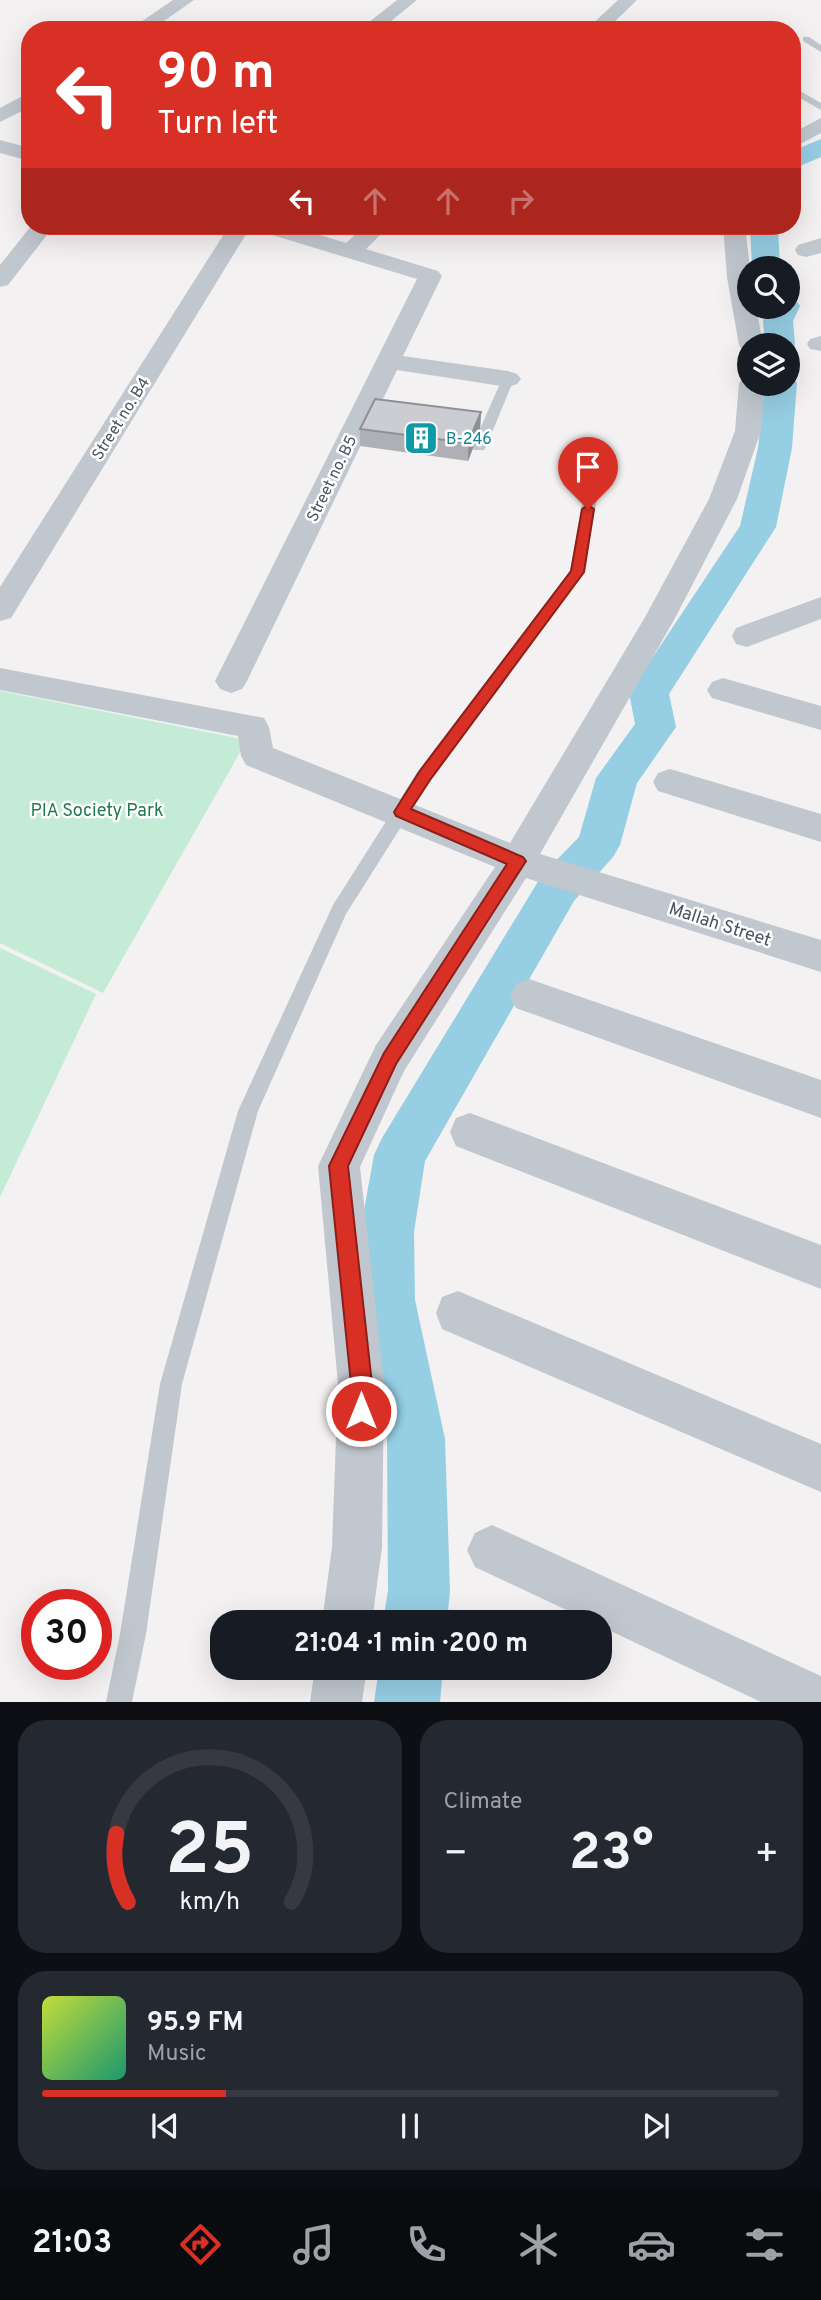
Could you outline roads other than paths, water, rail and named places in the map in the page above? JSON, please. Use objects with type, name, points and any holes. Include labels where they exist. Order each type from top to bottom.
[{"type":"street","points":[[152,21],[185,0]]},
{"type":"street","points":[[380,21],[408,0]]},
{"type":"street","points":[[605,21],[628,0]]},
{"type":"street","points":[[0,116],[21,103]]},
{"type":"street","points":[[801,137],[821,124]]},
{"type":"street","points":[[0,146],[21,152]]},
{"type":"street","points":[[0,279],[36,235]]},
{"type":"street","name":"Street no. B4","points":[[0,611],[234,235]]},
{"type":"street","points":[[298,235],[351,250],[368,235]]},
{"type":"street","points":[[735,235],[749,333]]},
{"type":"street","name":"Street no. B5","points":[[231,681],[430,276],[351,250]]},
{"type":"street","points":[[388,360],[508,379]]},
{"type":"street","points":[[349,1610],[357,1547],[362,1384],[338,1166],[390,1058],[534,867],[723,499],[748,431],[751,396]]},
{"type":"street","points":[[747,636],[821,607]]},
{"type":"street","name":"Mallah Street","points":[[0,679],[253,727],[258,756],[534,867],[620,891],[821,956]]},
{"type":"street","points":[[723,690],[821,718]]},
{"type":"street","points":[[670,782],[821,828]]},
{"type":"street","points":[[529,996],[821,1099]]},
{"type":"street","points":[[470,1132],[821,1267]]},
{"type":"street","points":[[458,1312],[821,1468]]},
{"type":"street","points":[[492,1550],[820,1702]]},
{"type":"street","points":[[336,1702],[339,1680]]},
{"type":"lane","points":[[806,38],[821,49]]},
{"type":"lane","points":[[801,97],[821,107]]},
{"type":"lane","points":[[478,447],[508,379]]},
{"type":"lane","points":[[119,1702],[134,1634],[171,1384],[248,1111],[339,910],[425,776],[577,572],[592,488]]},
{"type":"waterway","points":[[801,157],[821,147]]},
{"type":"waterway","points":[[764,235],[765,256]]},
{"type":"waterway","points":[[779,319],[779,333]]},
{"type":"waterway","points":[[416,1610],[419,1590],[416,1439],[387,1300],[387,1232],[400,1155],[558,888],[598,845],[617,778],[656,727],[649,693],[758,527],[775,448],[780,396]]},
{"type":"waterway","points":[[407,1702],[410,1680]]},
{"type":"place","name":"B-246","points":[[421,438]]},
{"type":"park label","name":"PIA Society Park","points":[[97,810]]}]
